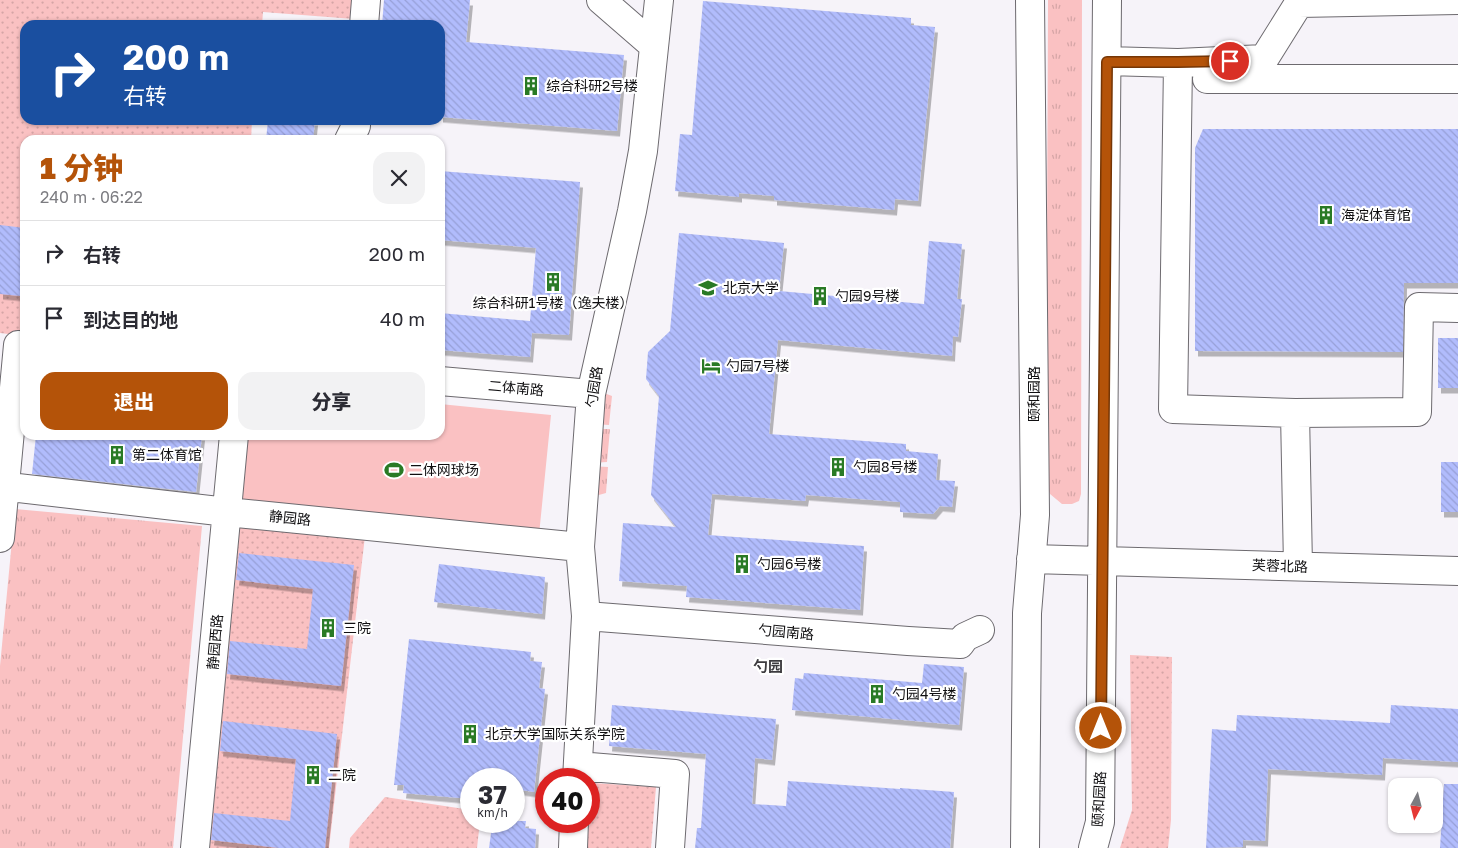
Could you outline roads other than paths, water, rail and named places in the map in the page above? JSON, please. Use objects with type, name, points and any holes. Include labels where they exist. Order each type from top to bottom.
[{"type":"street","points":[[364,20],[366,0]]},
{"type":"street","points":[[601,0],[654,46]]},
{"type":"street","name":"勺园路","points":[[578,768],[586,616],[580,547],[591,394],[632,211],[643,151],[659,0]]},
{"type":"street","name":"颐和园路","points":[[1025,848],[1027,614],[1034,506],[1030,0]]},
{"type":"street","name":"颐和园路","points":[[1093,848],[1100,822],[1107,0]]},
{"type":"street","points":[[1178,71],[1264,60],[1299,3],[1458,0]]},
{"type":"street","points":[[1107,62],[1178,71],[1458,79]]},
{"type":"street","points":[[1178,71],[1173,409],[1295,413],[1417,412],[1419,307],[1458,308]]},
{"type":"street","points":[[0,538],[14,345]]},
{"type":"street","name":"二体南路","points":[[445,382],[591,394]]},
{"type":"street","points":[[1295,413],[1298,566]]},
{"type":"street","name":"静园西路","points":[[196,848],[234,440]]},
{"type":"street","name":"静园路","points":[[3,486],[227,512],[580,547]]},
{"type":"street","name":"芙蓉北路","points":[[1031,559],[1458,571]]},
{"type":"street","name":"勺园南路","points":[[586,616],[960,644],[965,637],[980,630]]},
{"type":"street","points":[[600,772],[676,774],[670,848]]},
{"type":"street","points":[[572,848],[573,833]]},
{"type":"place","name":"综合科研2号楼","points":[[531,86]]},
{"type":"place","name":"海淀体育馆","points":[[1326,215]]},
{"type":"place","name":"综合科研1号楼（逸夫楼）","points":[[553,282]]},
{"type":"place","name":"北京大学","points":[[708,288]]},
{"type":"place","name":"勺园9号楼","points":[[820,296]]},
{"type":"place","name":"勺园7号楼","points":[[711,366]]},
{"type":"place","name":"第二体育馆","points":[[117,455]]},
{"type":"place","name":"勺园8号楼","points":[[838,467]]},
{"type":"place","name":"二体网球场","points":[[394,470]]},
{"type":"place","name":"勺园6号楼","points":[[742,564]]},
{"type":"place","name":"三院","points":[[328,628]]},
{"type":"place","name":"勺园4号楼","points":[[877,694]]},
{"type":"place","name":"北京大学国际关系学院","points":[[470,734]]},
{"type":"place","name":"二院","points":[[313,775]]},
{"type":"district","name":"勺园","points":[[768,667]]}]
